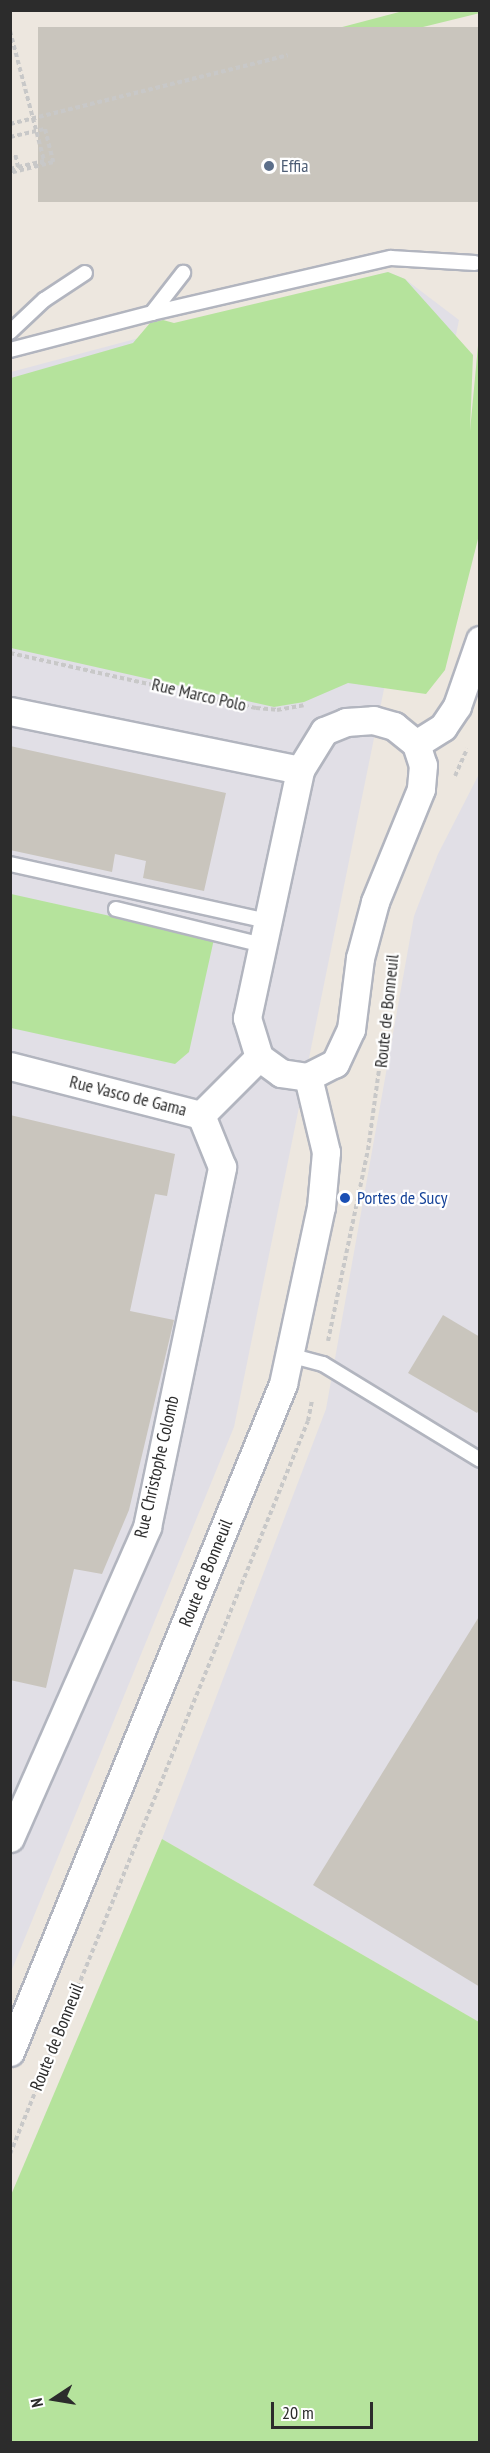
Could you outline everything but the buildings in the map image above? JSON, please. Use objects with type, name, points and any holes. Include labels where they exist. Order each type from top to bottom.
[{"type":"street","points":[[416,744],[443,727],[457,705],[480,640]]},
{"type":"street","points":[[10,711],[300,770]]},
{"type":"street","points":[[373,720],[394,726],[416,744],[423,765],[421,789],[375,902],[360,958],[351,1029],[335,1062],[308,1077],[281,1073],[259,1057],[247,1018],[300,770],[324,731],[346,722],[373,720]]},
{"type":"street","name":"Rue Vasco de Gama","points":[[10,1066],[201,1115],[259,1057]]},
{"type":"street","name":"Route de Bonneuil","points":[[10,2052],[283,1384],[321,1207],[326,1152],[308,1077]]},
{"type":"street","name":"Rue Christophe Colomb","points":[[10,1838],[147,1527],[222,1167],[201,1115]]},
{"type":"lane","points":[[10,351],[152,313],[391,258],[475,263]]},
{"type":"lane","points":[[10,332],[44,300],[85,273]]},
{"type":"lane","points":[[152,313],[183,273]]},
{"type":"lane","points":[[10,864],[265,933]]},
{"type":"lane","points":[[116,909],[265,933]]},
{"type":"lane","points":[[289,1355],[323,1364],[480,1460]]},
{"type":"path","points":[[10,31],[44,161],[10,171]]},
{"type":"path","points":[[10,124],[288,55]]},
{"type":"path","points":[[10,137],[45,129],[53,162],[10,171]]},
{"type":"path","points":[[15,153],[18,167]]},
{"type":"path","name":"Rue Marco Polo","points":[[10,653],[256,708],[277,710],[312,703]]},
{"type":"path","points":[[451,786],[467,749]]},
{"type":"path","name":"Route de Bonneuil","points":[[341,1283],[368,1150],[386,1021]]},
{"type":"path","name":"Route de Bonneuil","points":[[10,2154],[308,1421]]},
{"type":"shaded area","points":[[388,272],[405,279],[459,320],[234,1427],[11,1972],[11,372]]},
{"type":"shaded area","points":[[479,774],[479,2022],[162,1839],[326,1409],[414,916],[438,854]]},
{"type":"green space","points":[[479,10],[480,13],[236,73],[236,55],[403,11]]},
{"type":"green space","points":[[388,272],[405,279],[473,355],[470,431],[479,335],[479,535],[445,670],[426,694],[348,683],[304,702],[274,707],[11,648],[11,378],[133,343],[150,323],[163,320],[174,323]]},
{"type":"green space","points":[[11,894],[214,939],[189,1052],[175,1064],[11,1028]]},
{"type":"green space","points":[[162,1839],[479,2022],[479,2442],[11,2442],[11,2195]]},
{"type":"place","name":"Effia","points":[[269,166]]},
{"type":"place","name":"Portes de Sucy","points":[[345,1198]]}]
